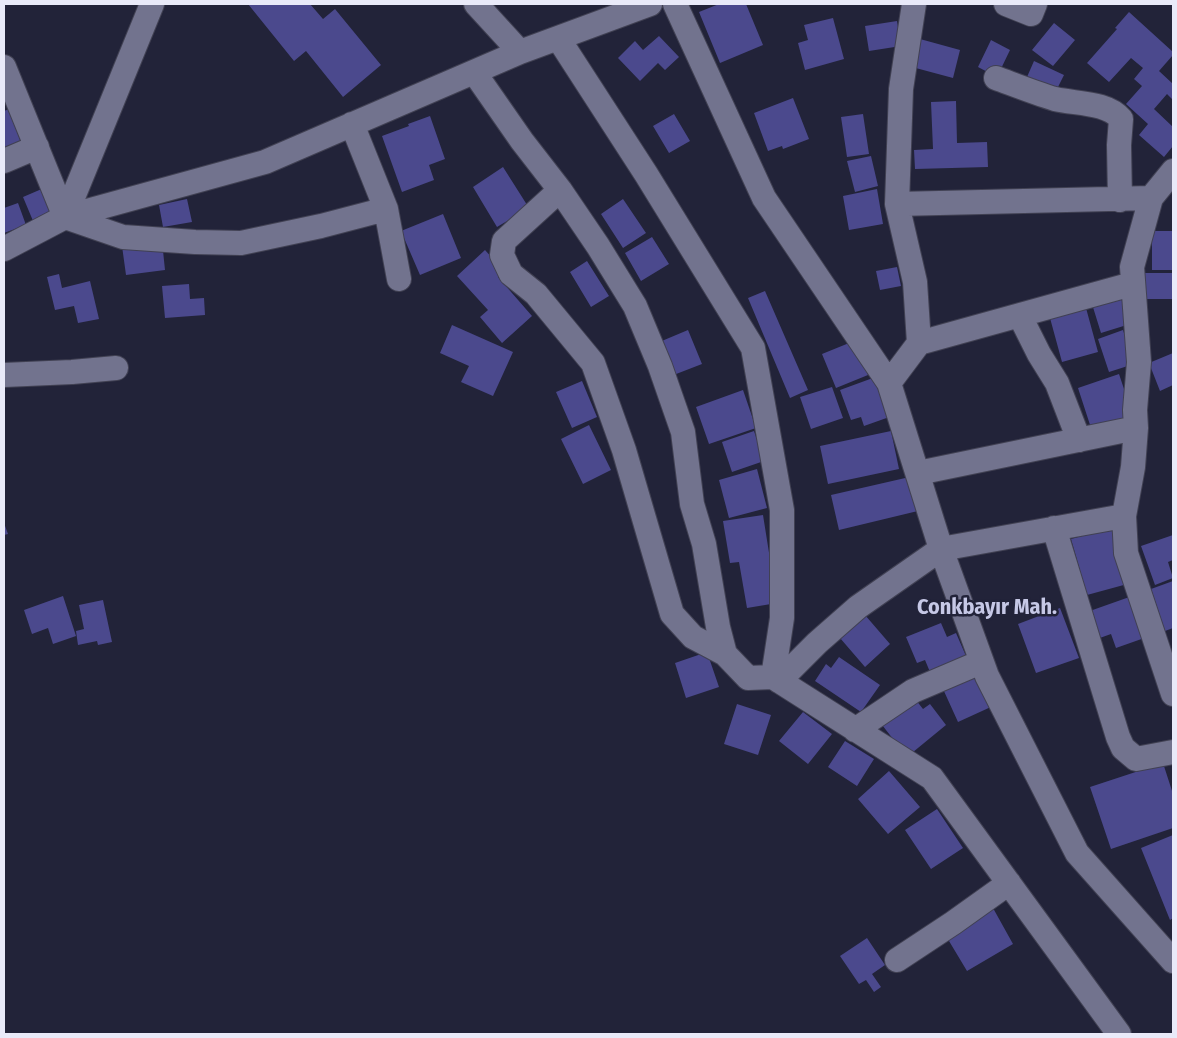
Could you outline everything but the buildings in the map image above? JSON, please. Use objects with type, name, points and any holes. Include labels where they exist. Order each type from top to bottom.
[{"type":"street","points":[[65,217],[152,4]]},
{"type":"street","points":[[476,4],[520,52]]},
{"type":"street","points":[[4,249],[65,217],[265,162],[520,52],[650,4]]},
{"type":"street","points":[[675,4],[764,198],[889,383],[918,472],[940,549],[981,662],[1077,853],[1172,958]]},
{"type":"street","points":[[914,4],[901,89],[897,204],[915,282],[919,343]]},
{"type":"street","points":[[1006,4],[1031,14],[1035,4]]},
{"type":"street","points":[[558,38],[646,174],[753,348],[782,510],[782,618],[776,679]]},
{"type":"street","points":[[4,67],[65,217],[123,237],[241,243],[321,226],[386,209]]},
{"type":"street","points":[[474,72],[522,141],[560,190],[598,246],[635,306],[660,366],[683,432],[692,504],[704,544],[718,627],[725,654]]},
{"type":"street","points":[[996,78],[1054,98],[1116,113],[1121,119],[1119,145],[1120,200]]},
{"type":"street","points":[[352,124],[386,209],[399,279]]},
{"type":"street","points":[[4,161],[36,146]]},
{"type":"street","points":[[1173,171],[1151,198],[1132,267],[1139,362],[1133,467],[1124,516],[1126,553],[1173,694]]},
{"type":"street","points":[[560,190],[504,240],[502,255],[511,274],[536,294],[593,363],[624,450],[672,614],[692,637],[725,654],[748,678],[776,679],[932,778],[1119,1034]]},
{"type":"street","points":[[897,204],[1151,198]]},
{"type":"street","points":[[889,383],[919,343],[1132,284]]},
{"type":"street","points":[[1020,316],[1039,354],[1057,383],[1079,440]]},
{"type":"street","points":[[4,375],[116,368]]},
{"type":"street","points":[[918,472],[1136,428]]},
{"type":"street","points":[[776,679],[858,607],[940,549],[1124,516]]},
{"type":"street","points":[[1054,528],[1123,748],[1136,759],[1173,752]]},
{"type":"street","points":[[856,730],[913,691],[981,662]]},
{"type":"street","points":[[897,960],[953,924],[1008,883]]},
{"type":"district","name":"Conkbayır Mah.","points":[[987,608]]}]
